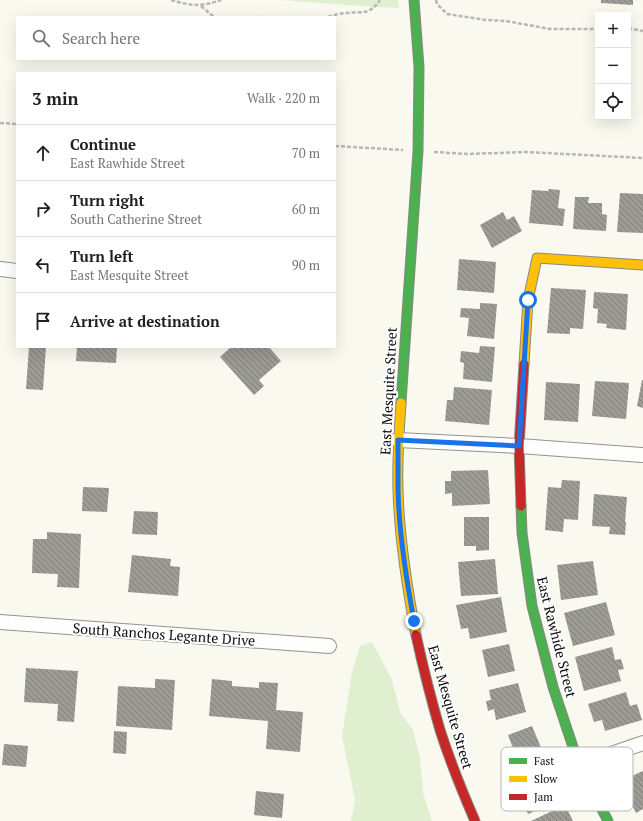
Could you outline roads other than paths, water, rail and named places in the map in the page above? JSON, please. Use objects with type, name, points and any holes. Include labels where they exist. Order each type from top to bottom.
[{"type":"street","name":"East Mesquite Street","points":[[414,0],[419,67],[418,151],[398,440],[398,491],[408,592],[421,658],[437,720],[464,796],[475,821]]},
{"type":"street","name":"East Rawhide Street","points":[[573,747],[554,687],[532,606],[522,533],[519,446],[528,300],[537,258],[643,265]]},
{"type":"street","points":[[0,270],[16,271]]},
{"type":"street","points":[[398,440],[519,446],[642,455]]},
{"type":"street","name":"South Ranchos Legante Drive","points":[[0,622],[329,646]]},
{"type":"street","points":[[631,747],[643,743]]},
{"type":"street","name":"East Rawhide Street","points":[[603,811],[608,821]]}]
